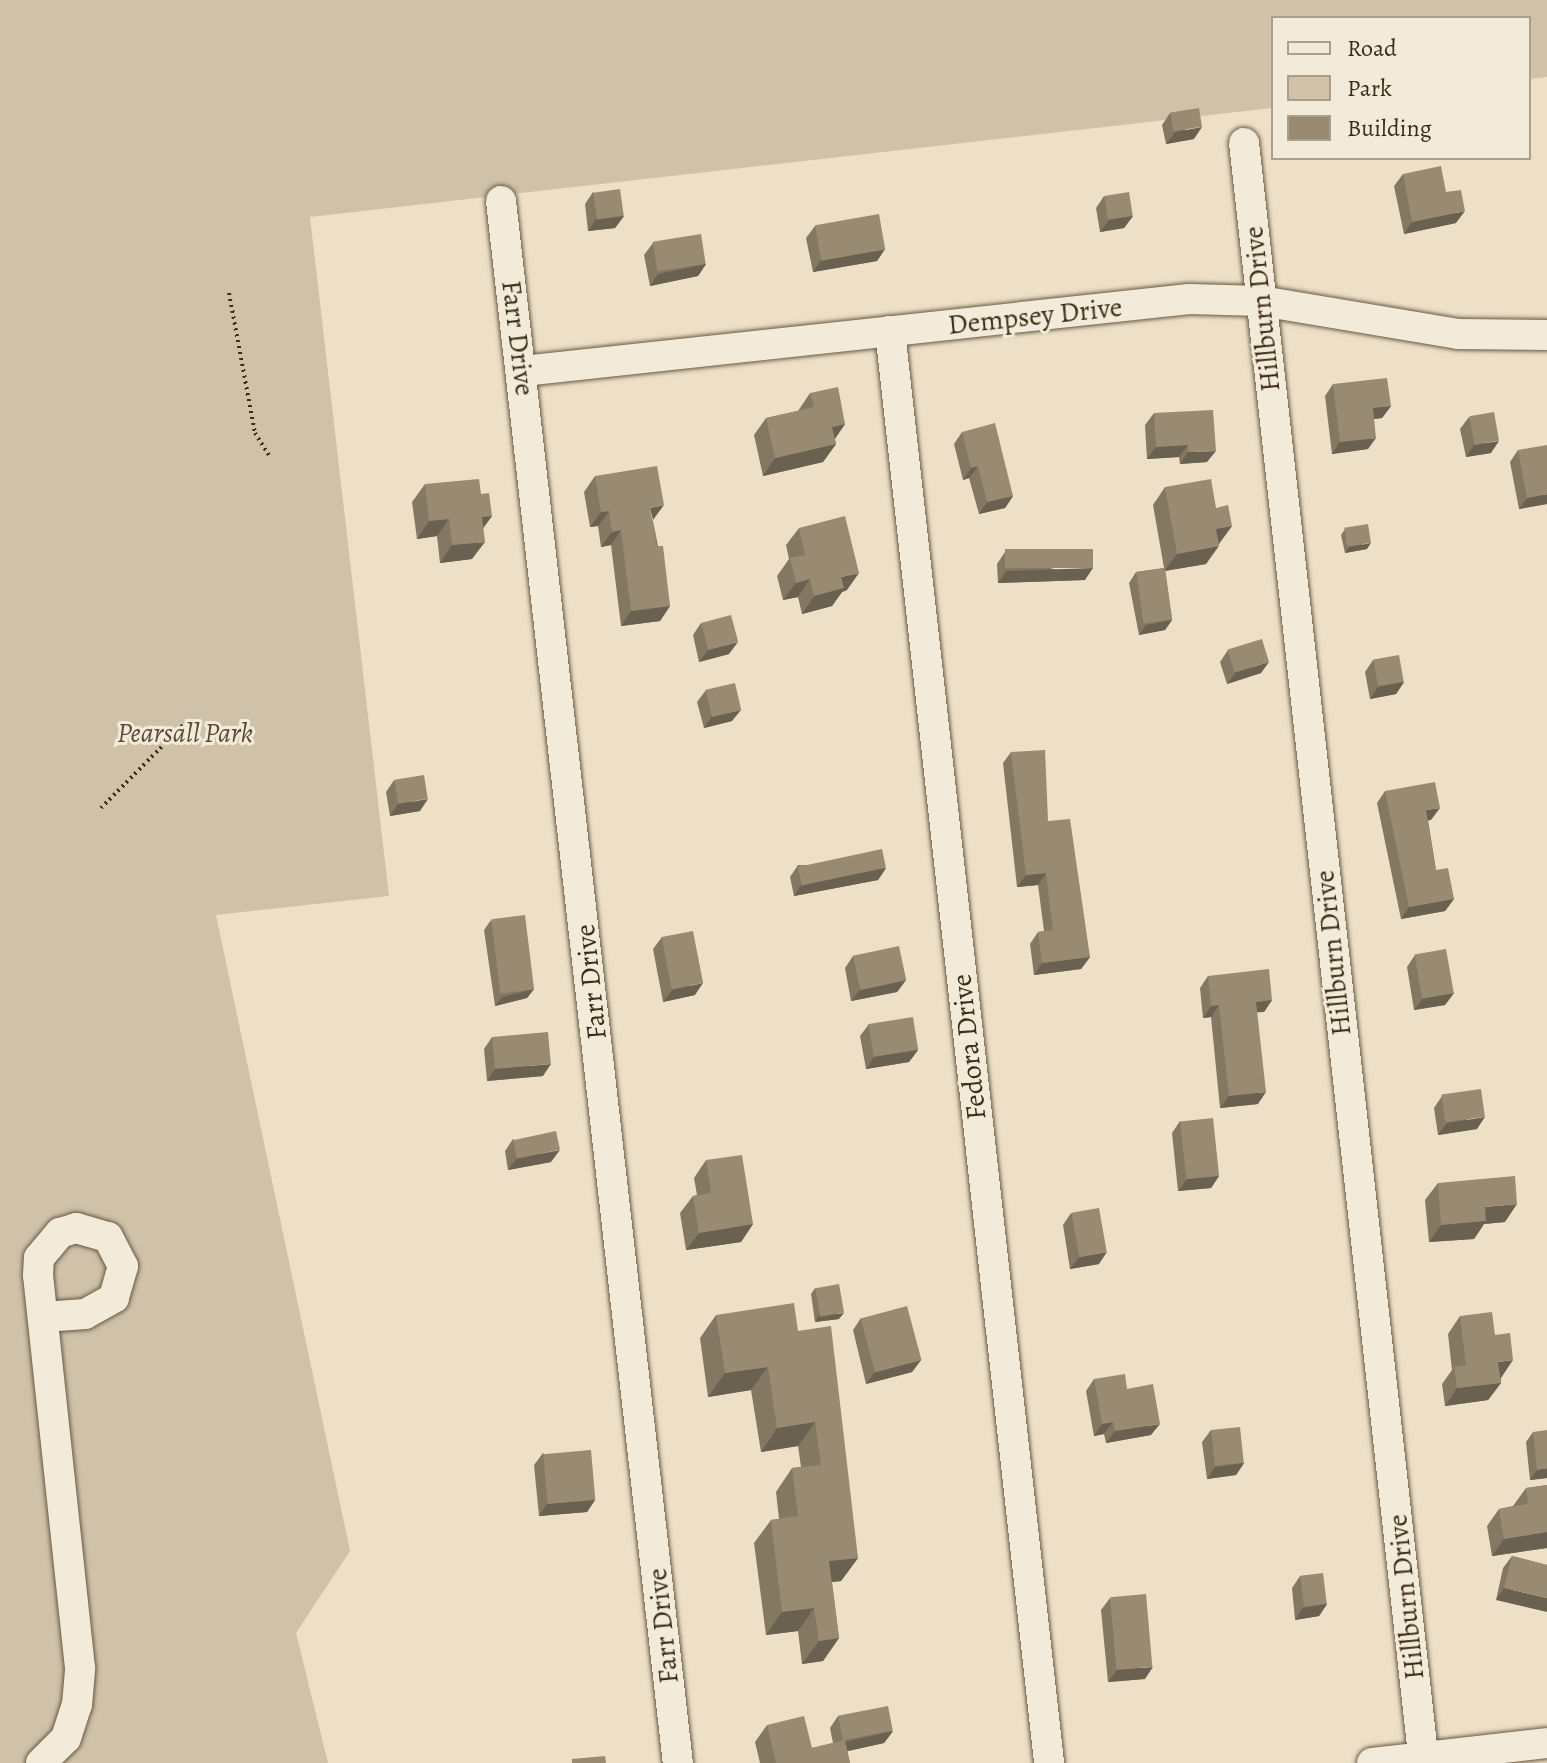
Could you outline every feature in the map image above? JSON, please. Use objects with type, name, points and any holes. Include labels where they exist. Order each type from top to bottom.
[{"type":"street","name":"Hillburn Drive","points":[[1244,143],[1424,1760]]},
{"type":"street","name":"Farr Drive","points":[[501,201],[523,371],[678,1763]]},
{"type":"street","name":"Dempsey Drive","points":[[523,371],[1189,299],[1261,301],[1458,334],[1547,335]]},
{"type":"street","name":"Fedora Drive","points":[[890,331],[1049,1763]]},
{"type":"street","points":[[41,1763],[66,1738],[77,1705],[80,1668],[43,1317]]},
{"type":"street","points":[[1372,1763],[1424,1760],[1547,1743]]},
{"type":"path","points":[[229,293],[255,433],[269,455]]},
{"type":"path","points":[[101,808],[184,724]]},
{"type":"green space","name":"Pearsall Park","points":[[0,0],[1547,0],[1547,77],[1531,79],[1531,16],[1271,16],[1271,108],[310,217],[389,896],[216,915],[350,1551],[296,1633],[328,1763],[0,1763]]},
{"type":"building","points":[[1199,108],[1202,127],[1173,131],[1170,113]]},
{"type":"building","points":[[1441,166],[1446,192],[1461,190],[1465,211],[1412,222],[1403,174]]},
{"type":"building","points":[[620,189],[624,216],[597,219],[593,193]]},
{"type":"building","points":[[1129,192],[1133,216],[1108,220],[1104,196]]},
{"type":"building","points":[[879,214],[885,249],[821,261],[815,225]]},
{"type":"building","points":[[701,234],[706,264],[657,271],[653,242]]},
{"type":"building","points":[[1387,378],[1391,406],[1373,408],[1376,438],[1340,442],[1333,384]]},
{"type":"building","points":[[838,387],[845,424],[832,427],[836,444],[775,458],[766,418],[814,407],[810,393]]},
{"type":"building","points":[[1213,410],[1216,451],[1188,452],[1188,445],[1156,447],[1154,413]]},
{"type":"building","points":[[1494,412],[1499,441],[1474,445],[1469,416]]},
{"type":"building","points":[[995,423],[1013,496],[987,502],[978,466],[971,468],[962,432]]},
{"type":"building","points":[[1547,445],[1547,494],[1527,498],[1518,450]]},
{"type":"building","points":[[657,466],[664,505],[650,508],[657,546],[663,546],[670,606],[631,611],[621,530],[612,532],[609,511],[601,512],[595,476]]},
{"type":"building","points":[[479,479],[481,494],[489,493],[492,516],[482,517],[485,542],[452,545],[449,519],[429,521],[425,484]]},
{"type":"building","points":[[1211,479],[1216,508],[1228,505],[1232,526],[1216,529],[1219,546],[1177,554],[1165,487]]},
{"type":"building","points":[[845,516],[859,573],[841,577],[844,588],[814,596],[810,579],[796,583],[790,558],[805,555],[799,528]]},
{"type":"building","points":[[1368,524],[1371,543],[1347,547],[1344,528]]},
{"type":"building","points":[[1005,549],[1093,549],[1093,568],[1005,568]]},
{"type":"building","points":[[1165,568],[1172,619],[1144,624],[1136,572]]},
{"type":"building","points":[[731,615],[738,642],[708,650],[701,623]]},
{"type":"building","points":[[1262,639],[1269,662],[1235,672],[1228,650]]},
{"type":"building","points":[[1399,655],[1404,682],[1378,686],[1373,660]]},
{"type":"building","points":[[735,683],[741,710],[712,717],[706,690]]},
{"type":"building","points":[[1045,750],[1048,821],[1070,819],[1090,957],[1042,963],[1038,932],[1053,930],[1046,873],[1026,875],[1011,752]]},
{"type":"building","points":[[424,775],[428,799],[398,803],[394,780]]},
{"type":"building","points":[[1435,782],[1440,808],[1426,810],[1436,870],[1448,868],[1454,899],[1409,907],[1385,791]]},
{"type":"building","points":[[882,849],[886,868],[802,885],[798,867]]},
{"type":"building","points":[[525,915],[534,989],[500,994],[491,919]]},
{"type":"building","points":[[693,931],[703,983],[672,989],[662,937]]},
{"type":"building","points":[[899,946],[906,980],[860,990],[853,956]]},
{"type":"building","points":[[1446,949],[1454,993],[1422,999],[1414,955]]},
{"type":"building","points":[[1269,969],[1272,1000],[1256,1002],[1266,1092],[1229,1096],[1219,1005],[1211,1006],[1208,976]]},
{"type":"building","points":[[913,1017],[918,1050],[874,1057],[869,1024]]},
{"type":"building","points":[[548,1032],[551,1064],[495,1069],[492,1037]]},
{"type":"building","points":[[1481,1089],[1485,1117],[1445,1122],[1441,1095]]},
{"type":"building","points":[[1213,1118],[1219,1176],[1186,1179],[1180,1121]]},
{"type":"building","points":[[556,1131],[560,1150],[517,1159],[513,1140]]},
{"type":"building","points":[[742,1155],[753,1224],[699,1233],[693,1196],[711,1193],[706,1160]]},
{"type":"building","points":[[1515,1176],[1517,1204],[1485,1207],[1486,1221],[1441,1225],[1438,1183]]},
{"type":"building","points":[[1099,1208],[1107,1252],[1079,1257],[1071,1213]]},
{"type":"building","points":[[839,1284],[844,1313],[820,1317],[815,1288]]},
{"type":"building","points":[[794,1303],[798,1331],[831,1326],[858,1558],[829,1561],[839,1638],[819,1641],[814,1608],[782,1612],[771,1520],[798,1516],[792,1468],[821,1465],[815,1422],[777,1428],[768,1367],[725,1373],[716,1315]]},
{"type":"building","points":[[907,1306],[921,1360],[875,1373],[861,1318]]},
{"type":"building","points":[[1492,1312],[1495,1335],[1510,1333],[1513,1360],[1498,1362],[1501,1383],[1457,1388],[1454,1367],[1466,1365],[1460,1316]]},
{"type":"building","points":[[1125,1374],[1127,1389],[1153,1384],[1160,1424],[1115,1431],[1113,1422],[1102,1424],[1094,1379]]},
{"type":"building","points":[[1240,1427],[1244,1463],[1215,1466],[1211,1430]]},
{"type":"building","points":[[1547,1430],[1547,1468],[1537,1470],[1533,1432]]},
{"type":"building","points":[[591,1450],[595,1500],[548,1504],[543,1454]]},
{"type":"building","points":[[1547,1485],[1547,1532],[1504,1539],[1499,1509],[1528,1504],[1526,1488]]},
{"type":"building","points":[[1512,1556],[1547,1565],[1547,1598],[1504,1588]]},
{"type":"building","points":[[1323,1573],[1327,1604],[1304,1607],[1300,1576]]},
{"type":"building","points":[[1146,1594],[1152,1667],[1116,1670],[1110,1597]]},
{"type":"building","points":[[888,1706],[893,1731],[843,1740],[838,1716]]},
{"type":"building","points":[[804,1716],[812,1748],[845,1740],[850,1763],[776,1763],[767,1725]]},
{"type":"building","points":[[605,1756],[606,1763],[572,1763],[572,1759]]}]
